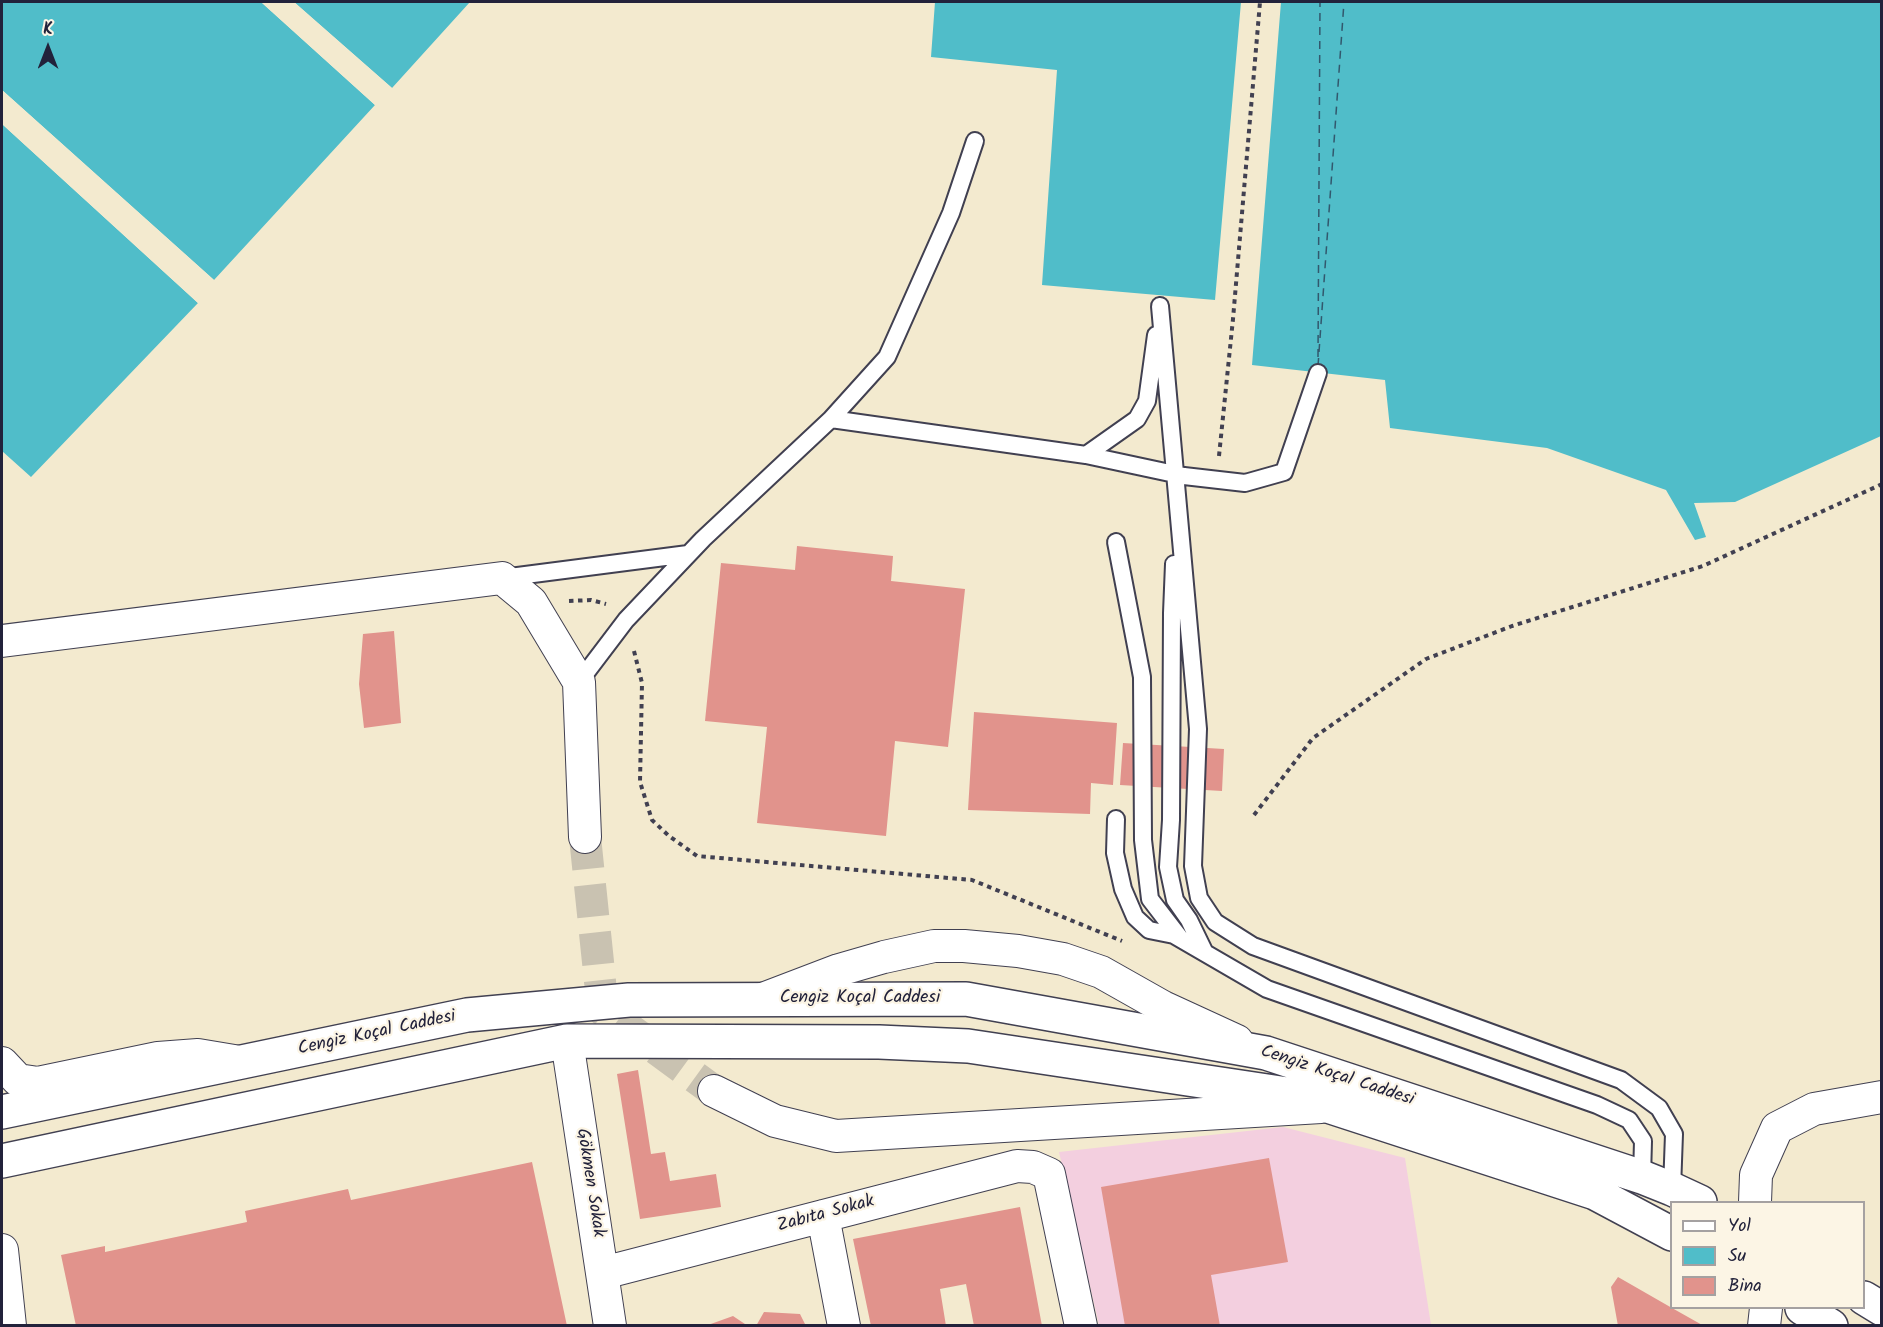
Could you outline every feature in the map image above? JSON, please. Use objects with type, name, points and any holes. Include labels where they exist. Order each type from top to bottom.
[{"type":"street","points":[[2,641],[502,578],[531,602],[579,682],[585,837]]},
{"type":"street","points":[[762,999],[839,970],[934,946],[1018,951],[1063,958],[1101,972],[1215,1033],[1266,1053]]},
{"type":"street","name":"Cengiz Koçal Caddesi","points":[[2,1112],[467,1015],[628,1000],[966,999],[1266,1053],[1642,1177],[1686,1196]]},
{"type":"street","name":"Cengiz Koçal Caddesi","points":[[2,1161],[567,1041],[879,1042],[968,1046],[1294,1095],[1595,1193],[1670,1233]]},
{"type":"street","name":"Gökmen Sokak","points":[[567,1041],[610,1326]]},
{"type":"street","points":[[2,1063],[18,1080],[38,1083],[158,1058],[198,1055],[241,1063]]},
{"type":"street","points":[[714,1091],[775,1122],[836,1136],[1330,1106]]},
{"type":"street","points":[[1755,1201],[1756,1175],[1777,1128],[1814,1109],[1881,1097]]},
{"type":"street","name":"Zabıta Sokak","points":[[603,1273],[1017,1166],[1033,1167],[1049,1174],[1081,1326]]},
{"type":"street","points":[[823,1216],[844,1326]]},
{"type":"street","points":[[2,1250],[10,1326]]},
{"type":"street","points":[[1865,1299],[1881,1309]]},
{"type":"street","points":[[1764,1326],[1766,1309]]},
{"type":"street","points":[[1804,1309],[1831,1326]]},
{"type":"lane","points":[[579,682],[626,620],[688,555],[831,418],[887,357],[951,213],[975,141]]},
{"type":"lane","points":[[1086,455],[1137,419],[1147,401],[1160,306],[1198,729],[1193,866],[1199,898],[1215,922],[1253,946],[1621,1080],[1659,1108],[1674,1134],[1686,1196]]},
{"type":"lane","points":[[831,418],[1086,455],[1175,474],[1245,483],[1284,472],[1318,373]]},
{"type":"lane","points":[[1177,500],[1172,613],[1171,820],[1168,867],[1175,900],[1189,920],[1205,953]]},
{"type":"lane","points":[[1116,542],[1142,677],[1143,840],[1150,898],[1185,943]]},
{"type":"lane","points":[[502,578],[688,555]]},
{"type":"lane","points":[[1116,819],[1115,853],[1123,889],[1135,917],[1149,930],[1174,935],[1267,989],[1597,1105],[1629,1120],[1643,1141],[1642,1177]]},
{"type":"path","points":[[1216,480],[1233,319],[1260,2]]},
{"type":"path","points":[[1254,815],[1313,738],[1426,658],[1512,626],[1703,566],[1881,484]]},
{"type":"shaded area","points":[[1283,1127],[1405,1158],[1431,1325],[1099,1325],[1059,1152]]},
{"type":"water","points":[[2,2],[261,2],[375,105],[214,280],[2,90]]},
{"type":"water","points":[[294,2],[470,2],[392,88]]},
{"type":"water","points":[[935,2],[1241,2],[1215,300],[1042,285],[1057,70],[931,57]]},
{"type":"water","points":[[1281,2],[1881,2],[1881,436],[1735,502],[1694,503],[1706,537],[1695,540],[1666,490],[1547,448],[1390,428],[1385,380],[1252,365]]},
{"type":"water","points":[[2,124],[198,303],[31,477],[2,451]]},
{"type":"pier","points":[[261,2],[266,2],[377,103],[375,105]]},
{"type":"pier","points":[[291,2],[294,2],[392,88],[390,90]]},
{"type":"pier","points":[[2,90],[214,280],[212,283],[2,94]]},
{"type":"pier","points":[[2,121],[199,300],[198,303],[2,124]]},
{"type":"building","points":[[797,546],[893,556],[891,581],[965,589],[948,747],[895,741],[886,836],[757,823],[767,727],[705,721],[721,563],[795,570]]},
{"type":"building","points":[[394,631],[401,723],[364,728],[359,684],[363,634]]},
{"type":"building","points":[[974,712],[1117,723],[1113,785],[1091,783],[1090,814],[968,810]]},
{"type":"building","points":[[1123,743],[1224,749],[1222,791],[1120,785]]},
{"type":"building","points":[[638,1070],[651,1154],[665,1152],[670,1181],[716,1174],[721,1207],[640,1219],[617,1074]]},
{"type":"building","points":[[1269,1158],[1288,1262],[1211,1275],[1220,1326],[1125,1326],[1101,1187]]},
{"type":"building","points":[[532,1162],[567,1326],[76,1326],[61,1255],[105,1246],[105,1252],[247,1222],[245,1211],[348,1189],[351,1200]]},
{"type":"building","points":[[1020,1207],[1042,1326],[974,1326],[966,1284],[940,1289],[946,1326],[871,1326],[853,1239]]},
{"type":"building","points":[[1618,1277],[1670,1307],[1670,1309],[1674,1309],[1704,1326],[1618,1326],[1611,1287]]},
{"type":"building","points":[[764,1312],[800,1314],[806,1326],[756,1326]]},
{"type":"building","points":[[733,1316],[748,1326],[708,1326],[708,1325]]},
{"type":"ferry route","points":[[1318,357],[1320,2]]},
{"type":"ferry route","points":[[1318,366],[1344,2]]},
{"type":"tunnel","points":[[585,837],[603,1010],[714,1091]]}]
